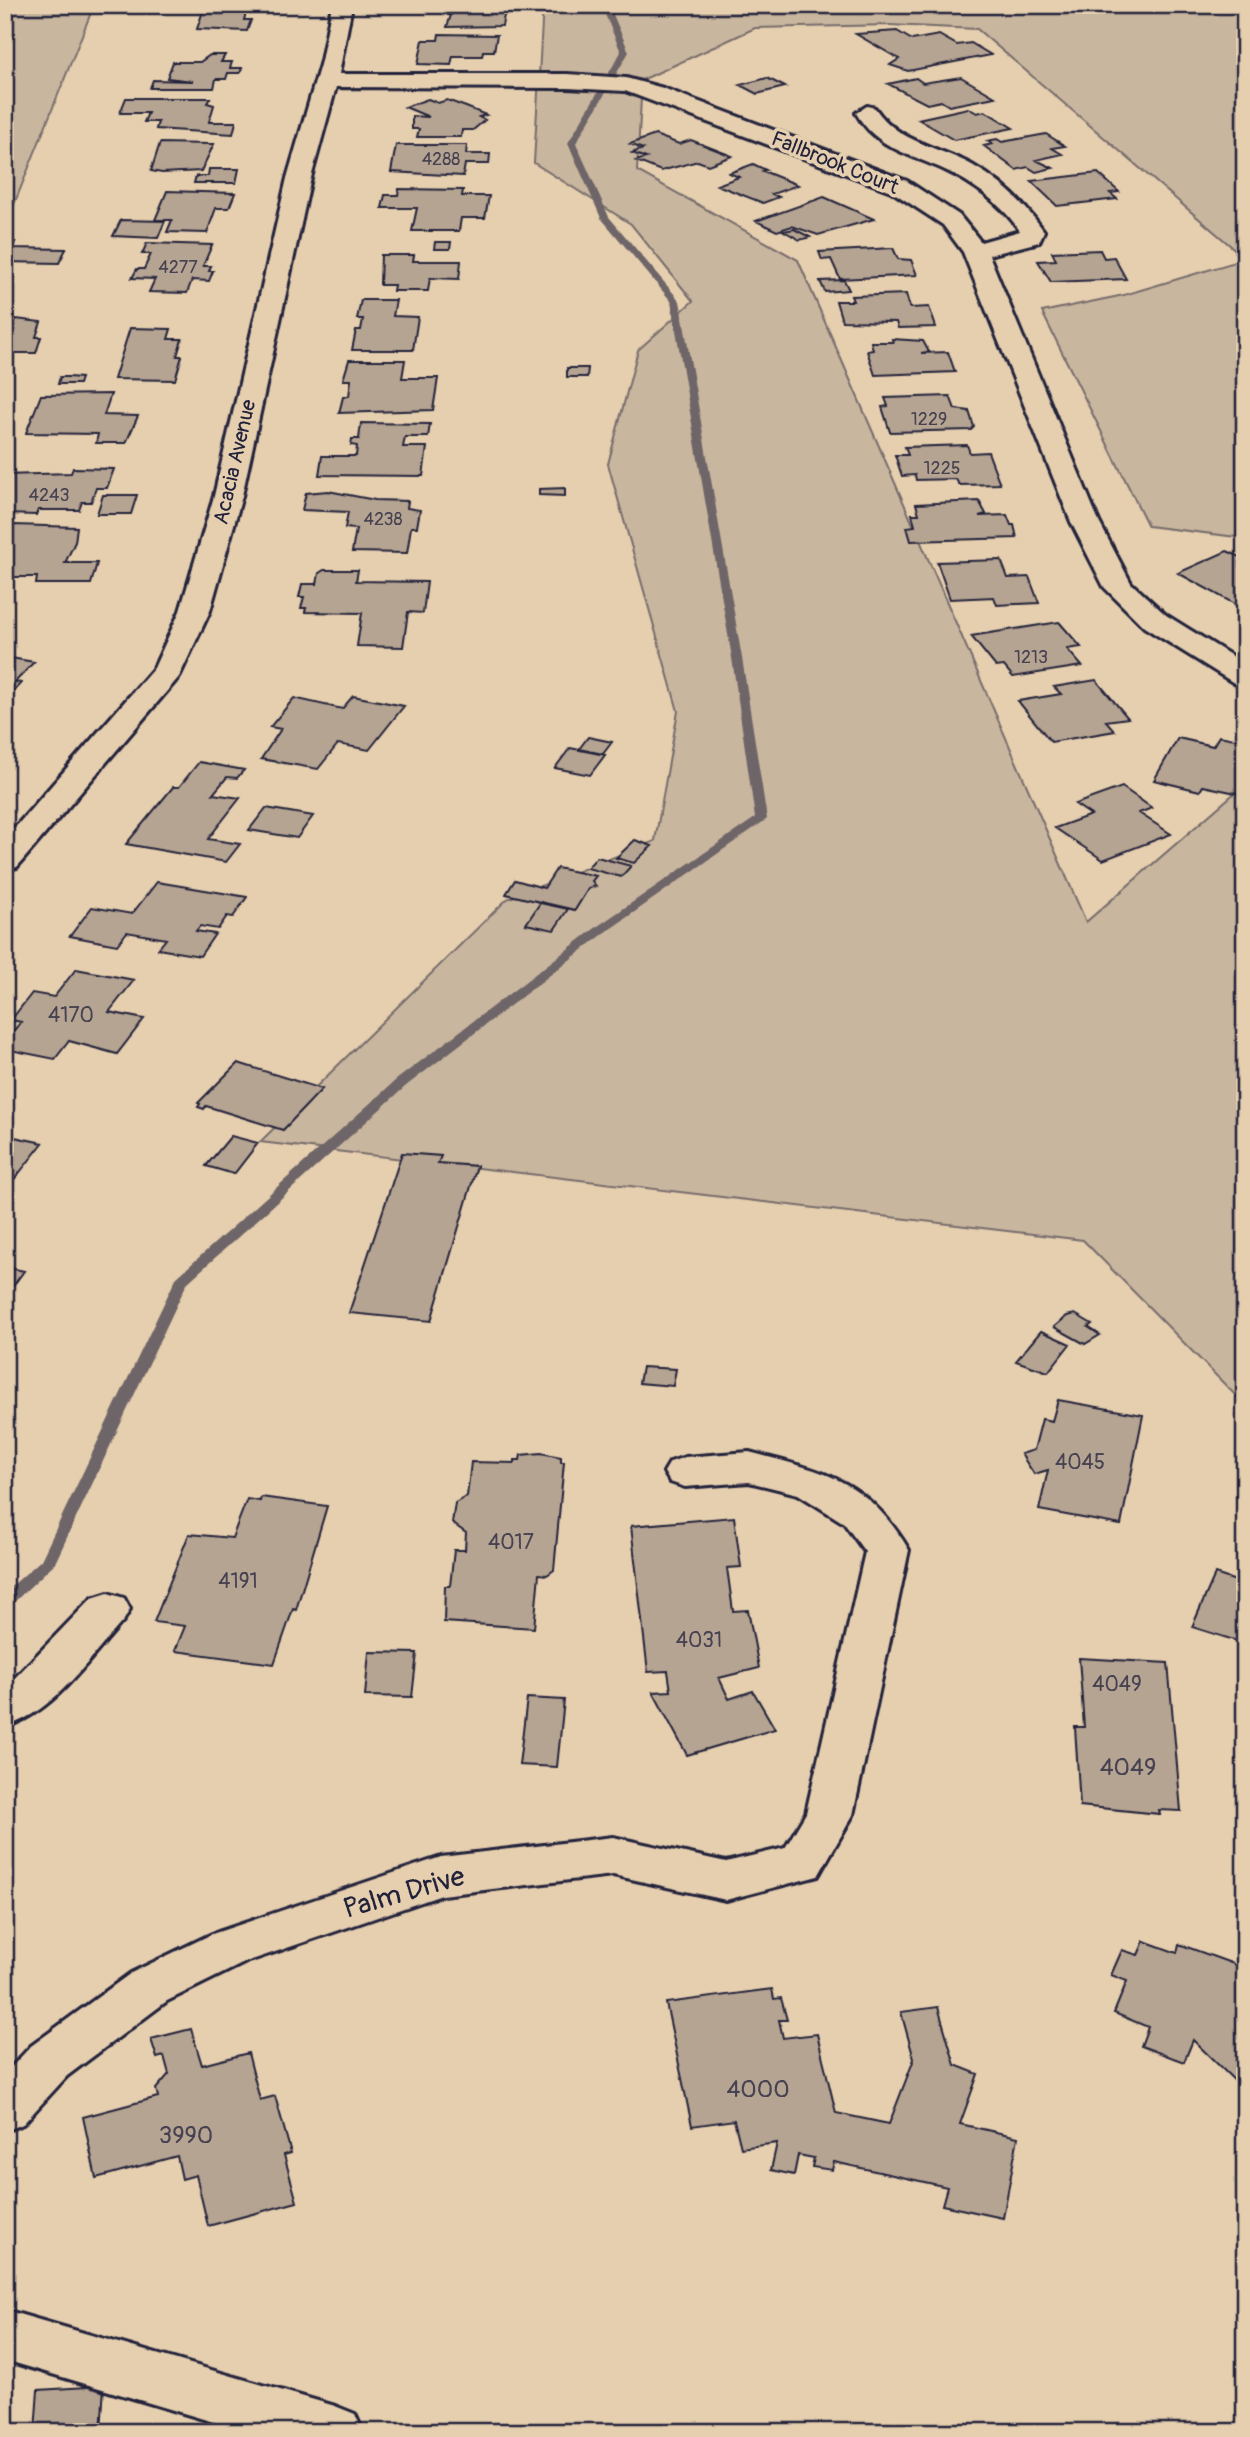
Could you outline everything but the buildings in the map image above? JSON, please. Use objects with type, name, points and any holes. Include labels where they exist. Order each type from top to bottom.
[{"type":"street","name":"Acacia Avenue","points":[[5,860],[168,671],[195,611],[228,496],[299,178],[327,80],[342,5]]},
{"type":"street","name":"Fallbrook Court","points":[[327,80],[567,81],[626,85],[899,186],[951,220],[975,251],[1085,522],[1119,587],[1155,621],[1245,677]]},
{"type":"street","points":[[867,113],[871,122],[894,139],[961,169],[984,184],[1027,222],[1032,231],[1030,237],[1016,243],[975,251]]},
{"type":"street","name":"Palm Drive","points":[[5,2109],[49,2061],[149,1987],[229,1948],[441,1876],[613,1856],[726,1881],[801,1863],[829,1815],[887,1550],[859,1511],[812,1483],[748,1467],[685,1472]]},
{"type":"street","points":[[5,1710],[28,1696],[108,1609]]},
{"type":"street","points":[[5,2335],[335,2432]]},
{"type":"shaded area","points":[[5,5],[94,5],[5,227]]},
{"type":"shaded area","points":[[543,5],[1245,5],[1245,258],[977,29],[890,25],[755,28],[642,80],[637,171],[798,260],[1086,922],[1245,784],[1245,1405],[1083,1240],[260,1142],[507,899],[655,841],[678,711],[608,464],[638,350],[693,301],[631,224],[534,163]]},
{"type":"shaded area","points":[[1245,259],[1245,538],[1148,526],[1042,312],[1124,295]]},
{"type":"waterway","points":[[605,5],[625,52],[611,76]]},
{"type":"waterway","points":[[5,1601],[47,1563],[181,1281],[401,1083],[602,929],[761,819],[737,658],[675,301],[605,218],[572,143],[602,92]]}]
